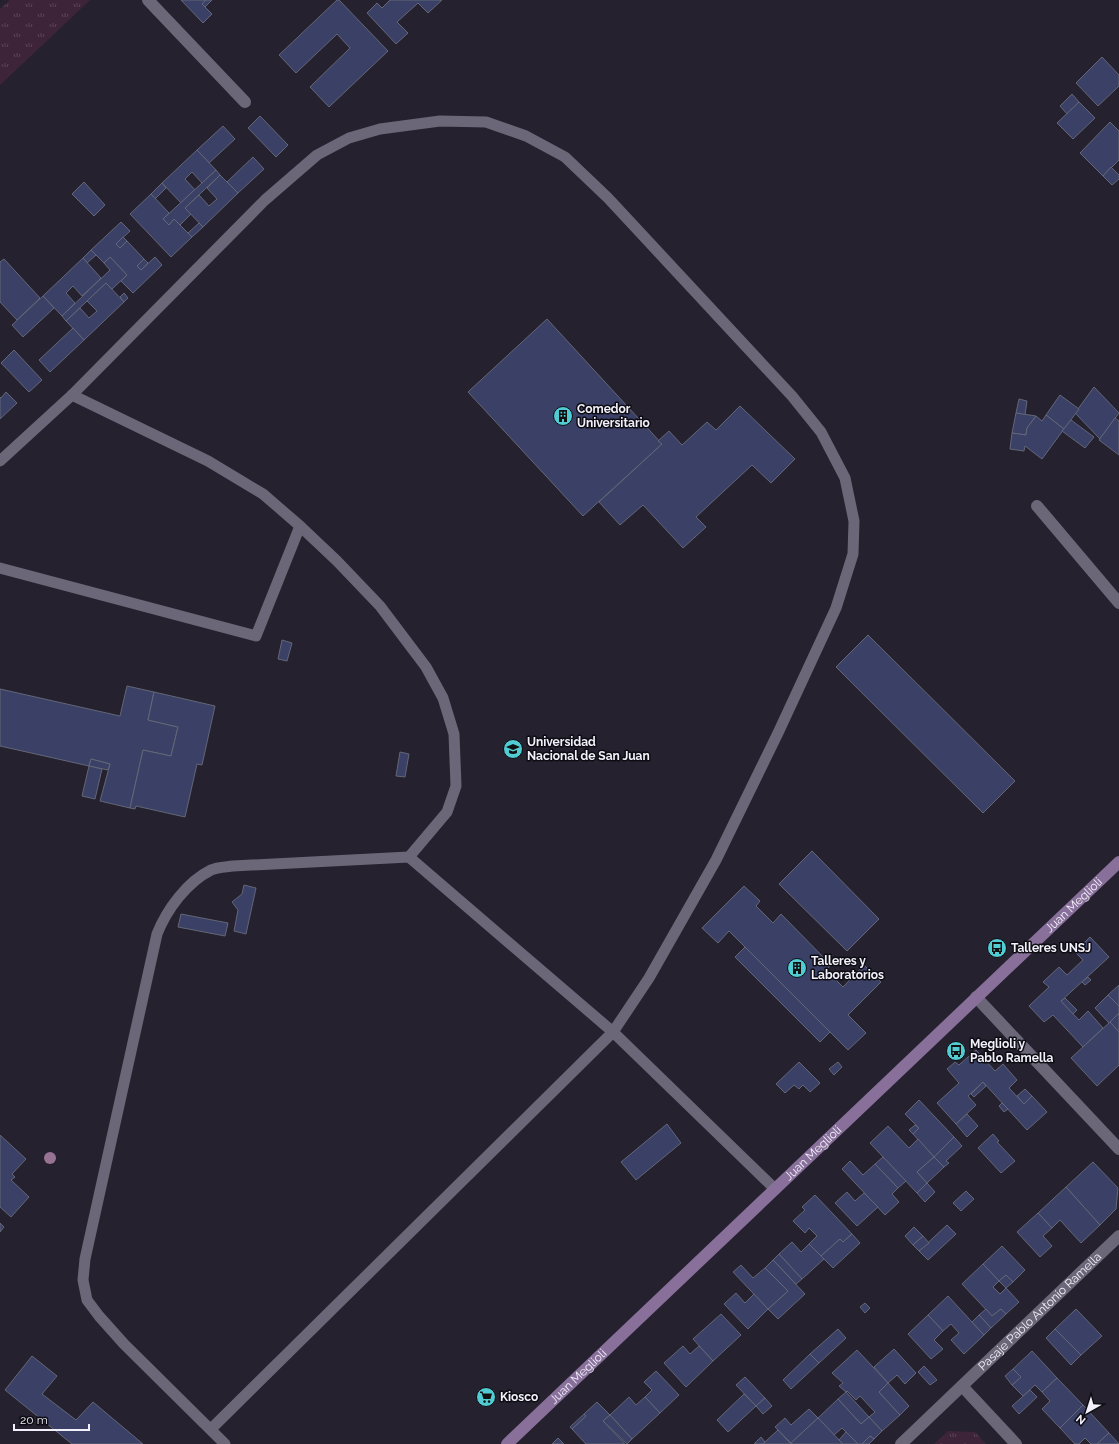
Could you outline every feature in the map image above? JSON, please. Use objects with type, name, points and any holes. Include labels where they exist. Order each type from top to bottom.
[{"type":"main road","name":"Juan Meglioli","points":[[507,1444],[1119,862]]},
{"type":"street","points":[[148,0],[245,102]]},
{"type":"street","points":[[1037,506],[1119,603]]},
{"type":"street","points":[[976,997],[1119,1149]]},
{"type":"street","name":"Pasaje Pablo Antonio Ramella","points":[[901,1444],[1119,1236]]},
{"type":"street","points":[[962,1386],[1016,1444]]},
{"type":"lane","points":[[0,461],[72,395],[265,200],[317,154],[349,138],[380,129],[440,121],[486,122],[526,136],[565,157],[608,198],[792,396],[821,432],[845,478],[854,521],[853,554],[836,608],[716,860],[648,978],[613,1032],[211,1429]]},
{"type":"lane","points":[[72,395],[208,460],[263,494],[337,561],[380,606],[426,667],[443,698],[454,734],[456,786],[447,812],[409,857]]},
{"type":"lane","points":[[0,568],[256,636],[300,526]]},
{"type":"lane","points":[[225,1444],[124,1344],[99,1316],[87,1300],[83,1280],[85,1259],[157,934],[167,913],[189,887],[212,870],[233,866],[409,857],[613,1032],[775,1189]]},
{"type":"green space","points":[[10,0],[90,0],[0,85],[0,9]]},
{"type":"green space","points":[[948,1431],[975,1432],[986,1444],[934,1444]]},
{"type":"building","points":[[181,0],[206,0],[202,4],[212,14],[203,23]]},
{"type":"building","points":[[206,0],[212,0],[205,7],[202,4]]},
{"type":"building","points":[[337,0],[339,0],[388,51],[329,107],[310,87],[350,48],[337,34],[296,73],[279,55]]},
{"type":"building","points":[[390,0],[442,0],[428,13],[418,3],[397,22],[408,33],[396,44],[367,13],[377,3],[382,8]]},
{"type":"building","points":[[1102,57],[1119,75],[1119,86],[1098,106],[1076,83]]},
{"type":"building","points":[[1072,94],[1079,102],[1067,114],[1060,106]]},
{"type":"building","points":[[1079,102],[1095,118],[1073,139],[1057,123]]},
{"type":"building","points":[[260,116],[288,145],[276,157],[248,128]]},
{"type":"building","points":[[1110,122],[1119,131],[1119,160],[1103,176],[1080,153]]},
{"type":"building","points":[[223,126],[235,139],[209,163],[197,150]]},
{"type":"building","points":[[197,150],[216,170],[202,183],[192,172],[185,179],[195,190],[181,203],[162,183]]},
{"type":"building","points":[[253,157],[264,169],[238,193],[227,182]]},
{"type":"building","points":[[1111,167],[1119,175],[1119,179],[1112,185],[1103,176]]},
{"type":"building","points":[[216,170],[220,175],[185,208],[191,214],[180,225],[174,219],[169,225],[163,219]]},
{"type":"building","points":[[220,175],[238,193],[203,227],[185,208],[199,195],[209,206],[217,199],[207,188]]},
{"type":"building","points":[[84,182],[105,205],[94,216],[72,194]]},
{"type":"building","points":[[162,183],[166,188],[155,199],[151,194]]},
{"type":"building","points":[[151,194],[169,213],[163,219],[169,225],[174,219],[192,237],[171,257],[130,214]]},
{"type":"building","points":[[121,222],[130,231],[116,244],[120,248],[127,241],[144,259],[137,266],[141,270],[155,257],[162,265],[133,293],[121,281],[127,275],[110,257],[104,263],[91,250]]},
{"type":"building","points":[[199,223],[203,227],[192,237],[188,233]]},
{"type":"building","points":[[123,237],[127,241],[120,248],[116,244]]},
{"type":"building","points":[[91,250],[96,255],[87,263],[83,258]]},
{"type":"building","points":[[110,257],[127,275],[112,289],[106,283],[66,321],[62,316],[110,270],[104,263]]},
{"type":"building","points":[[83,258],[101,278],[82,296],[73,286],[66,293],[75,303],[62,316],[43,296]]},
{"type":"building","points":[[4,259],[40,298],[17,320],[0,302],[0,262]]},
{"type":"building","points":[[144,259],[148,263],[141,270],[137,266]]},
{"type":"building","points":[[106,283],[124,302],[84,340],[66,321],[80,308],[89,318],[97,311],[87,301]]},
{"type":"building","points":[[124,293],[128,298],[124,302],[120,297]]},
{"type":"building","points":[[43,296],[54,308],[23,337],[12,325]]},
{"type":"building","name":"Comedor Universitario","points":[[547,319],[662,444],[583,516],[468,392]]},
{"type":"building","points":[[73,328],[84,340],[50,372],[39,360]]},
{"type":"building","points":[[14,350],[42,380],[29,392],[1,363]]},
{"type":"building","points":[[1094,387],[1119,413],[1100,439],[1075,413]]},
{"type":"building","points":[[6,392],[17,403],[0,419],[0,397],[1,398]]},
{"type":"building","points":[[1060,395],[1079,409],[1064,429],[1046,415]]},
{"type":"building","points":[[1019,399],[1027,401],[1025,415],[1016,413]]},
{"type":"building","points":[[740,406],[795,459],[771,483],[752,465],[696,517],[706,527],[683,548],[643,505],[620,525],[599,502],[662,444],[658,441],[669,431],[682,445],[707,422],[716,430]]},
{"type":"building","points":[[1016,413],[1036,416],[1027,428],[1026,435],[1012,433]]},
{"type":"building","points":[[1046,415],[1064,429],[1042,459],[1025,446],[1024,451],[1010,449],[1012,433],[1026,435],[1027,428],[1036,416],[1042,421]]},
{"type":"building","points":[[1115,418],[1119,421],[1119,455],[1099,440]]},
{"type":"building","points":[[1071,420],[1094,437],[1085,448],[1062,431]]},
{"type":"building","points":[[868,635],[1015,781],[983,813],[836,667]]},
{"type":"building","points":[[282,640],[292,643],[287,661],[278,659]]},
{"type":"building","points":[[127,686],[154,692],[148,720],[178,727],[171,756],[143,750],[130,808],[100,801],[110,764],[91,759],[89,766],[0,746],[0,689],[120,716]]},
{"type":"building","points":[[154,692],[215,706],[202,765],[197,764],[185,817],[136,806],[135,809],[130,808],[143,750],[171,756],[178,727],[148,720]]},
{"type":"building","points":[[400,752],[409,754],[405,777],[396,776]]},
{"type":"building","points":[[91,759],[110,764],[108,770],[89,766]]},
{"type":"building","points":[[89,766],[102,769],[95,799],[82,796]]},
{"type":"building","points":[[812,851],[879,919],[847,951],[779,884]]},
{"type":"building","points":[[244,885],[256,888],[246,934],[234,931],[238,910],[232,902],[242,894]]},
{"type":"building","name":"Talleres y Laboratorios","points":[[744,886],[760,901],[756,906],[773,923],[781,914],[831,965],[826,970],[843,987],[864,965],[881,982],[848,1015],[866,1033],[848,1050],[729,931],[718,943],[702,928]]},
{"type":"building","points":[[181,914],[228,923],[225,936],[178,927]]},
{"type":"building","points":[[1090,937],[1109,957],[1061,1001],[1079,1020],[1088,1011],[1103,1028],[1083,1047],[1053,1015],[1044,1022],[1029,1006],[1049,987],[1043,982],[1059,967],[1067,975],[1083,960],[1075,952]]},
{"type":"building","points":[[745,947],[830,1032],[820,1042],[735,957]]},
{"type":"building","points":[[1088,977],[1091,980],[1085,985],[1082,982]]},
{"type":"building","points":[[1119,985],[1119,1006],[1108,995]]},
{"type":"building","points":[[1108,995],[1119,1006],[1119,1013],[1109,1023],[1095,1008]]},
{"type":"building","points":[[1065,998],[1077,1010],[1073,1014],[1061,1001]]},
{"type":"building","points":[[1118,1014],[1119,1015],[1119,1032],[1110,1022]]},
{"type":"building","points":[[1110,1022],[1119,1032],[1119,1065],[1097,1086],[1071,1058]]},
{"type":"building","points":[[976,1050],[995,1071],[1003,1064],[1017,1080],[1009,1088],[1024,1104],[1032,1096],[1047,1112],[1027,1130],[983,1082],[968,1096],[976,1105],[956,1124],[937,1103],[959,1083],[947,1069],[955,1062],[959,1065]]},
{"type":"building","points":[[799,1062],[820,1083],[810,1092],[803,1085],[799,1089],[794,1085],[785,1093],[776,1084]]},
{"type":"building","points":[[838,1062],[842,1067],[834,1075],[829,1069]]},
{"type":"building","points":[[983,1082],[986,1086],[974,1097],[971,1094]]},
{"type":"building","points":[[1025,1089],[1032,1096],[1024,1104],[1017,1096]]},
{"type":"building","points":[[919,1100],[954,1137],[934,1157],[913,1134],[919,1128],[905,1114]]},
{"type":"building","points":[[1002,1103],[1008,1109],[1004,1112],[999,1106]]},
{"type":"building","points":[[967,1114],[978,1126],[967,1137],[956,1124]]},
{"type":"building","points":[[667,1124],[681,1143],[636,1180],[621,1162]]},
{"type":"building","points":[[915,1125],[919,1128],[913,1134],[909,1130]]},
{"type":"building","points":[[888,1126],[909,1148],[918,1139],[934,1157],[917,1172],[927,1183],[917,1193],[870,1143]]},
{"type":"building","points":[[993,1134],[999,1141],[997,1142],[1015,1161],[1001,1173],[978,1148]]},
{"type":"building","points":[[0,1135],[26,1159],[12,1174],[15,1177],[11,1180],[29,1197],[11,1217],[0,1207]]},
{"type":"building","points":[[954,1137],[962,1146],[946,1161],[949,1163],[944,1167],[934,1157]]},
{"type":"building","points":[[883,1157],[906,1181],[898,1188],[875,1164]]},
{"type":"building","points":[[934,1157],[944,1167],[927,1183],[917,1172]]},
{"type":"building","points":[[850,1161],[863,1175],[875,1164],[898,1188],[892,1194],[899,1202],[885,1215],[842,1169]]},
{"type":"building","points":[[1093,1162],[1118,1188],[1116,1209],[1100,1225],[1066,1187]]},
{"type":"building","points":[[927,1183],[935,1192],[925,1202],[917,1193]]},
{"type":"building","points":[[1066,1187],[1100,1225],[1081,1243],[1060,1220],[1052,1228],[1038,1213]]},
{"type":"building","points":[[966,1191],[974,1199],[961,1211],[953,1203]]},
{"type":"building","points":[[847,1192],[855,1201],[864,1193],[878,1207],[857,1226],[835,1203]]},
{"type":"building","points":[[815,1195],[852,1234],[843,1242],[840,1239],[821,1256],[809,1244],[817,1236],[809,1228],[805,1233],[793,1221],[805,1210],[802,1207]]},
{"type":"building","points":[[1038,1213],[1052,1228],[1043,1236],[1052,1246],[1040,1257],[1017,1232]]},
{"type":"building","points":[[0,1223],[4,1227],[0,1232]]},
{"type":"building","points":[[947,1225],[956,1234],[928,1260],[919,1251]]},
{"type":"building","points":[[914,1227],[923,1236],[913,1245],[905,1236]]},
{"type":"building","points":[[852,1234],[860,1243],[833,1268],[821,1256],[840,1239],[843,1242]]},
{"type":"building","points":[[923,1236],[929,1243],[919,1251],[913,1245]]},
{"type":"building","points":[[792,1242],[801,1252],[809,1244],[824,1259],[802,1279],[779,1254]]},
{"type":"building","points":[[1002,1246],[1025,1270],[1013,1282],[1006,1275],[999,1281],[983,1264]]},
{"type":"building","points":[[779,1254],[802,1279],[796,1284],[773,1260]]},
{"type":"building","points":[[773,1260],[805,1294],[778,1319],[768,1309],[788,1291],[765,1268]]},
{"type":"building","points":[[983,1264],[999,1281],[993,1287],[1000,1294],[1006,1288],[1019,1302],[1006,1314],[1001,1309],[992,1316],[962,1284]]},
{"type":"building","points":[[741,1265],[753,1278],[765,1268],[788,1291],[768,1309],[733,1272]]},
{"type":"building","points":[[1006,1275],[1013,1282],[1006,1288],[999,1281]]},
{"type":"building","points":[[736,1293],[745,1303],[754,1294],[768,1309],[748,1329],[724,1304]]},
{"type":"building","points":[[948,1296],[984,1335],[964,1354],[951,1340],[959,1333],[951,1324],[943,1331],[928,1315]]},
{"type":"building","points":[[865,1303],[870,1308],[865,1313],[860,1307]]},
{"type":"building","points":[[986,1309],[992,1316],[1001,1309],[1006,1314],[991,1328],[979,1315]]},
{"type":"building","points":[[1076,1309],[1102,1336],[1081,1355],[1055,1329]]},
{"type":"building","points":[[721,1314],[741,1335],[713,1361],[693,1339]]},
{"type":"building","points":[[928,1315],[943,1331],[934,1340],[943,1349],[931,1359],[908,1334]]},
{"type":"building","points":[[979,1315],[991,1328],[984,1335],[972,1322]]},
{"type":"building","points":[[838,1329],[846,1338],[819,1363],[810,1354]]},
{"type":"building","points":[[1055,1329],[1081,1355],[1071,1365],[1046,1338]]},
{"type":"building","points":[[683,1346],[690,1354],[699,1346],[713,1361],[686,1387],[664,1363]]},
{"type":"building","points":[[894,1349],[916,1373],[905,1384],[897,1375],[888,1383],[874,1367]]},
{"type":"building","points":[[857,1350],[888,1383],[879,1392],[900,1415],[882,1431],[869,1417],[875,1412],[860,1396],[856,1400],[847,1391],[846,1392],[839,1386],[843,1383],[832,1373]]},
{"type":"building","points":[[1032,1351],[1057,1378],[1042,1392],[1035,1385],[1023,1396],[1012,1385],[1021,1377],[1013,1369]]},
{"type":"building","points":[[810,1354],[819,1363],[791,1389],[783,1380]]},
{"type":"building","points":[[32,1356],[57,1376],[42,1394],[76,1420],[93,1402],[143,1444],[72,1444],[5,1390]]},
{"type":"building","points":[[924,1366],[937,1380],[930,1385],[918,1372]]},
{"type":"building","points":[[1013,1369],[1021,1377],[1012,1385],[1005,1376]]},
{"type":"building","points":[[656,1371],[679,1395],[660,1413],[645,1397],[652,1390],[644,1382]]},
{"type":"building","points":[[745,1377],[765,1398],[756,1406],[736,1385]]},
{"type":"building","points":[[1057,1378],[1083,1405],[1060,1428],[1042,1409],[1050,1401],[1042,1392]]},
{"type":"building","points":[[888,1383],[909,1406],[900,1415],[879,1392]]},
{"type":"building","points":[[1030,1390],[1037,1397],[1019,1414],[1012,1406]]},
{"type":"building","points":[[846,1392],[869,1417],[861,1424],[838,1399]]},
{"type":"building","points":[[744,1394],[756,1406],[728,1432],[717,1420]]},
{"type":"building","points":[[629,1397],[636,1405],[645,1397],[660,1413],[632,1439],[610,1415]]},
{"type":"building","points":[[765,1398],[772,1406],[763,1414],[756,1406]]},
{"type":"building","points":[[838,1399],[861,1424],[869,1417],[882,1431],[874,1439],[870,1436],[862,1444],[858,1444],[842,1428],[834,1435],[818,1418]]},
{"type":"building","points":[[597,1402],[610,1415],[603,1421],[625,1444],[586,1444],[572,1429],[586,1416],[584,1414]]},
{"type":"building","points":[[1083,1405],[1109,1433],[1097,1444],[1091,1444],[1085,1438],[1079,1444],[1075,1444],[1060,1428]]},
{"type":"building","points":[[809,1409],[818,1418],[791,1443],[775,1427],[785,1418],[791,1425]]},
{"type":"building","points":[[584,1414],[586,1416],[572,1429],[570,1427]]},
{"type":"building","points":[[610,1415],[632,1439],[627,1444],[603,1421]]},
{"type":"building","points":[[818,1418],[843,1444],[791,1444],[791,1443]]},
{"type":"building","points":[[778,1430],[791,1444],[763,1444],[765,1442]]},
{"type":"building","points":[[846,1432],[858,1444],[843,1444],[839,1440]]},
{"type":"building","points":[[1109,1433],[1119,1444],[1097,1444]]},
{"type":"building","points":[[870,1436],[874,1439],[869,1444],[862,1444]]},
{"type":"building","points":[[761,1437],[765,1442],[763,1444],[754,1444]]},
{"type":"building","points":[[558,1438],[564,1444],[552,1444]]},
{"type":"place","name":"Comedor Universitario","points":[[563,416]]},
{"type":"place","name":"Universidad Nacional de San Juan","points":[[513,749]]},
{"type":"place","name":"Talleres UNSJ","points":[[997,948]]},
{"type":"place","name":"Talleres y Laboratorios","points":[[797,968]]},
{"type":"place","name":"Meglioli y Pablo Ramella","points":[[956,1051]]},
{"type":"place","name":"Kiosco","points":[[486,1397]]}]
